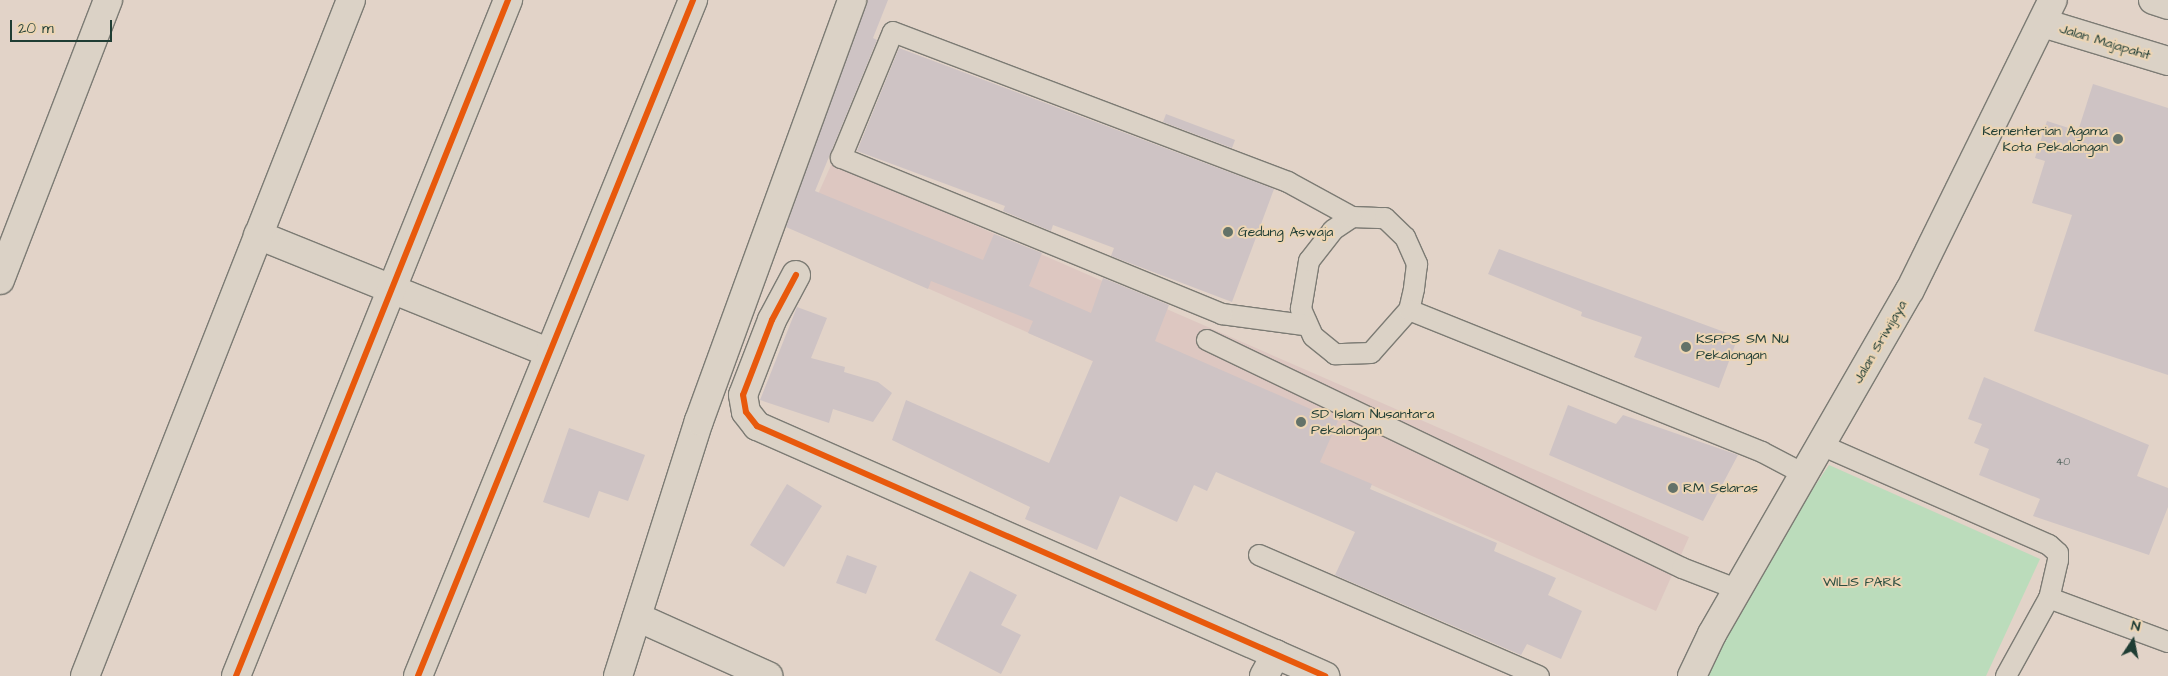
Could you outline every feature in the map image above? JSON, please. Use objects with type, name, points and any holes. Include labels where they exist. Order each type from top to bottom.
[{"type":"main road","points":[[0,280],[108,0]]},
{"type":"main road","points":[[85,676],[351,0]]},
{"type":"main road","points":[[236,676],[388,289],[508,0]]},
{"type":"main road","points":[[418,676],[548,352],[693,0]]},
{"type":"main road","points":[[618,676],[698,421],[852,0]]},
{"type":"main road","points":[[2153,0],[2168,5]]},
{"type":"main road","name":"Jalan Majapahit","points":[[2048,12],[2168,61]]},
{"type":"main road","name":"Jalan Sriwijaya","points":[[1692,676],[1819,444],[1910,290],[2048,12]]},
{"type":"main road","points":[[258,236],[548,352]]},
{"type":"main road","points":[[796,276],[772,320],[743,395],[746,412],[757,426],[1270,665],[1326,676]]},
{"type":"main road","points":[[638,617],[768,676]]},
{"type":"lane","points":[[893,32],[1288,182],[1352,217],[1385,218],[1405,237],[1417,264],[1409,310],[1371,353],[1335,354],[1304,325],[1222,314],[840,158],[893,32]]},
{"type":"lane","points":[[1304,325],[1301,309],[1309,261],[1333,230],[1352,217]]},
{"type":"lane","points":[[1409,310],[1762,452],[1804,474]]},
{"type":"lane","points":[[1207,340],[1682,568],[1739,590]]},
{"type":"lane","points":[[1819,444],[2049,546],[2058,553],[2049,598],[2006,676]]},
{"type":"lane","points":[[1258,555],[1539,676]]},
{"type":"lane","points":[[2049,598],[2168,642]]},
{"type":"shaded area","points":[[832,163],[1689,537],[1656,611],[801,232]]},
{"type":"green space","name":"WILIS PARK","points":[[1829,465],[2040,559],[1986,676],[1703,676],[1713,636]]},
{"type":"building","points":[[867,0],[888,0],[873,38],[877,40],[815,191],[983,260],[994,234],[1042,253],[1029,286],[1091,313],[1103,278],[1169,305],[1155,341],[1338,421],[1320,462],[1372,484],[1370,489],[1497,543],[1494,551],[1556,578],[1548,595],[1582,611],[1561,659],[1527,644],[1521,655],[1335,575],[1355,532],[1216,472],[1207,491],[1194,485],[1177,522],[1120,496],[1097,550],[1025,519],[1030,507],[892,440],[906,400],[1049,463],[1093,361],[1028,333],[1033,321],[931,281],[928,289],[786,227]]},
{"type":"building","points":[[899,48],[1274,189],[1232,302],[1111,256],[1114,248],[1053,225],[1051,231],[1003,211],[1005,206],[857,151]]},
{"type":"building","points":[[2093,84],[2168,108],[2168,375],[2034,331],[2072,215],[2032,203],[2045,161],[2035,158],[2047,121],[2078,131]]},
{"type":"building","points":[[1166,114],[1235,140],[1232,148],[1163,122]]},
{"type":"building","points":[[1499,249],[1738,337],[1719,388],[1634,357],[1642,337],[1581,316],[1582,312],[1488,274]]},
{"type":"building","points":[[797,307],[827,318],[811,358],[845,367],[844,372],[878,382],[892,393],[873,422],[833,409],[829,423],[760,400]]},
{"type":"building","points":[[1984,377],[2149,445],[2137,476],[2168,488],[2168,507],[2149,555],[2033,516],[2040,499],[1979,475],[1989,449],[1974,443],[1982,424],[1968,419]]},
{"type":"building","name":"RM Selaras","points":[[1568,405],[1616,424],[1623,415],[1738,455],[1703,521],[1549,455]]},
{"type":"building","points":[[569,428],[645,455],[628,501],[599,491],[589,518],[543,502]]},
{"type":"building","points":[[787,484],[822,506],[784,567],[750,545]]},
{"type":"building","points":[[847,555],[877,566],[866,594],[836,583]]},
{"type":"building","points":[[970,571],[1017,595],[1001,625],[1021,635],[1001,674],[935,640]]},
{"type":"cycle path","points":[[236,676],[508,0]]},
{"type":"cycle path","points":[[418,676],[693,0]]},
{"type":"cycle path","points":[[796,275],[772,320],[743,395],[746,412],[757,426],[1325,676]]},
{"type":"place","name":"Kementerian Agama Kota Pekalongan","points":[[2118,139]]},
{"type":"place","name":"Gedung Aswaja","points":[[1228,232]]},
{"type":"place","name":"KSPPS SM NU Pekalongan","points":[[1686,347]]},
{"type":"place","name":"SD Islam Nusantara Pekalongan","points":[[1301,422]]},
{"type":"place","name":"RM Selaras","points":[[1673,488]]}]
